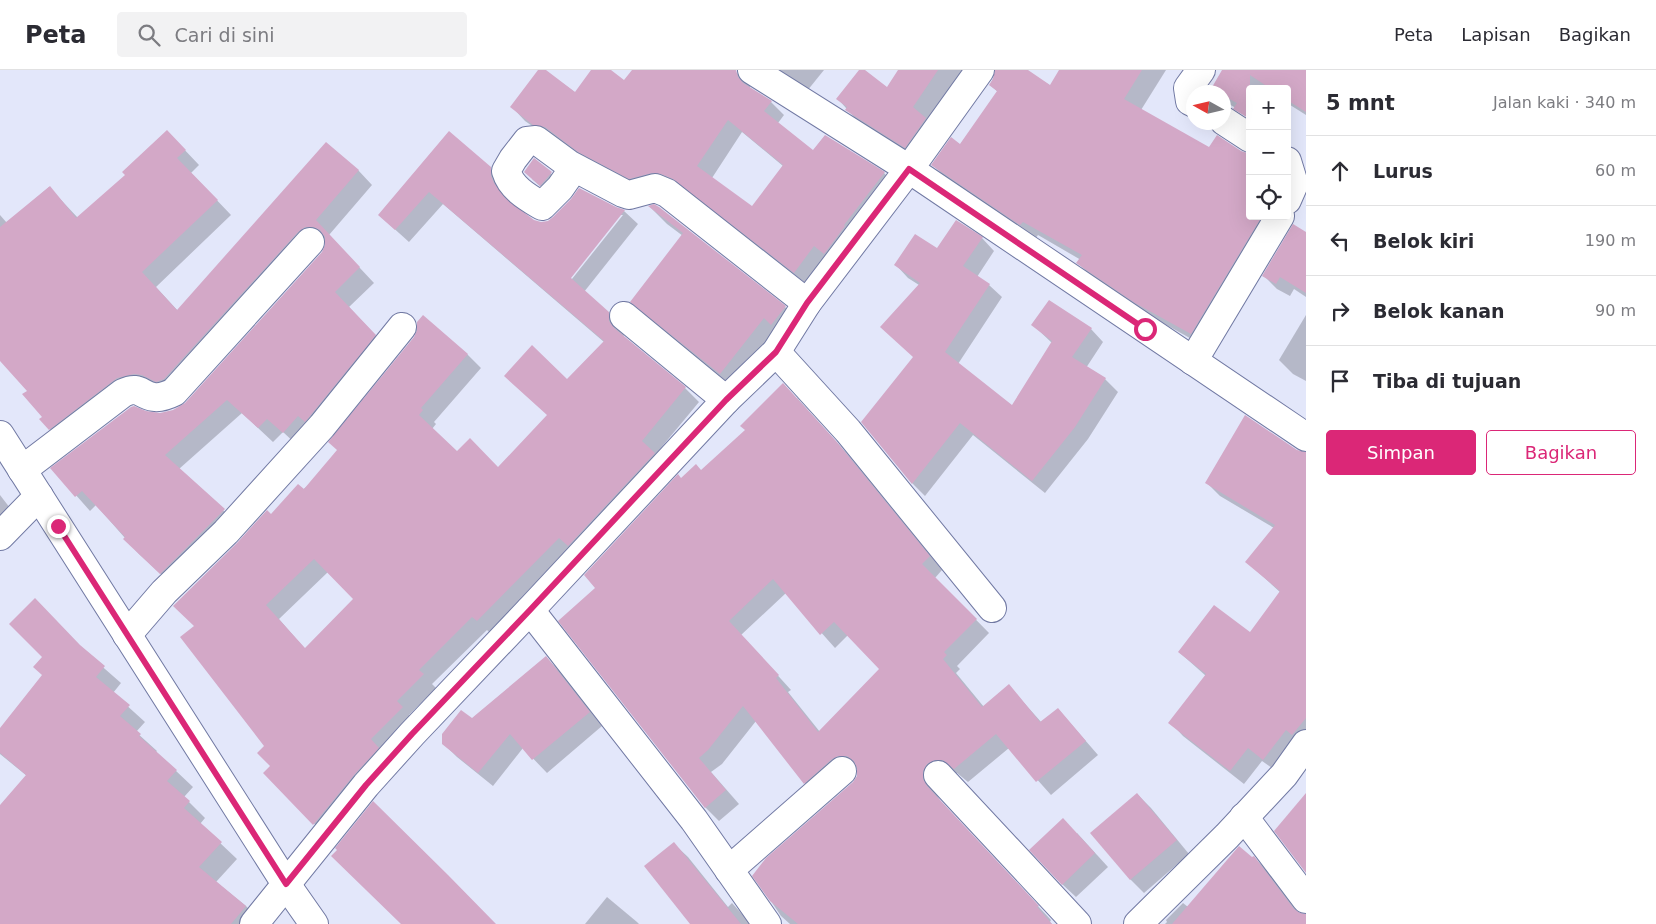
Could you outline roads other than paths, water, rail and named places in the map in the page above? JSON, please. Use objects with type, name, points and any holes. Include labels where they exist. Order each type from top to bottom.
[{"type":"street","points":[[752,70],[909,169],[1306,437]]},
{"type":"street","points":[[254,924],[366,785],[412,734],[726,400],[776,352],[807,303],[909,169],[980,70]]},
{"type":"street","points":[[1190,85],[1200,70]]},
{"type":"street","points":[[1231,126],[1246,135]]},
{"type":"street","points":[[574,168],[629,195],[655,188],[667,193],[807,303]]},
{"type":"street","points":[[1291,174],[1294,184],[1291,191]]},
{"type":"street","points":[[1193,361],[1278,220]]},
{"type":"street","points":[[22,470],[122,393],[131,389],[152,397],[164,396],[174,392],[310,242]]},
{"type":"street","points":[[624,316],[726,400]]},
{"type":"street","points":[[127,635],[164,592],[226,532],[322,426],[402,327]]},
{"type":"street","points":[[776,352],[848,431],[992,608]]},
{"type":"street","points":[[0,434],[286,884],[314,924]]},
{"type":"street","points":[[0,536],[39,496]]},
{"type":"street","points":[[530,610],[694,820],[767,924]]},
{"type":"street","points":[[1138,924],[1284,775],[1306,744]]},
{"type":"street","points":[[729,870],[842,771]]},
{"type":"street","points":[[938,776],[1077,924]]},
{"type":"street","points":[[1244,817],[1306,900]]}]
